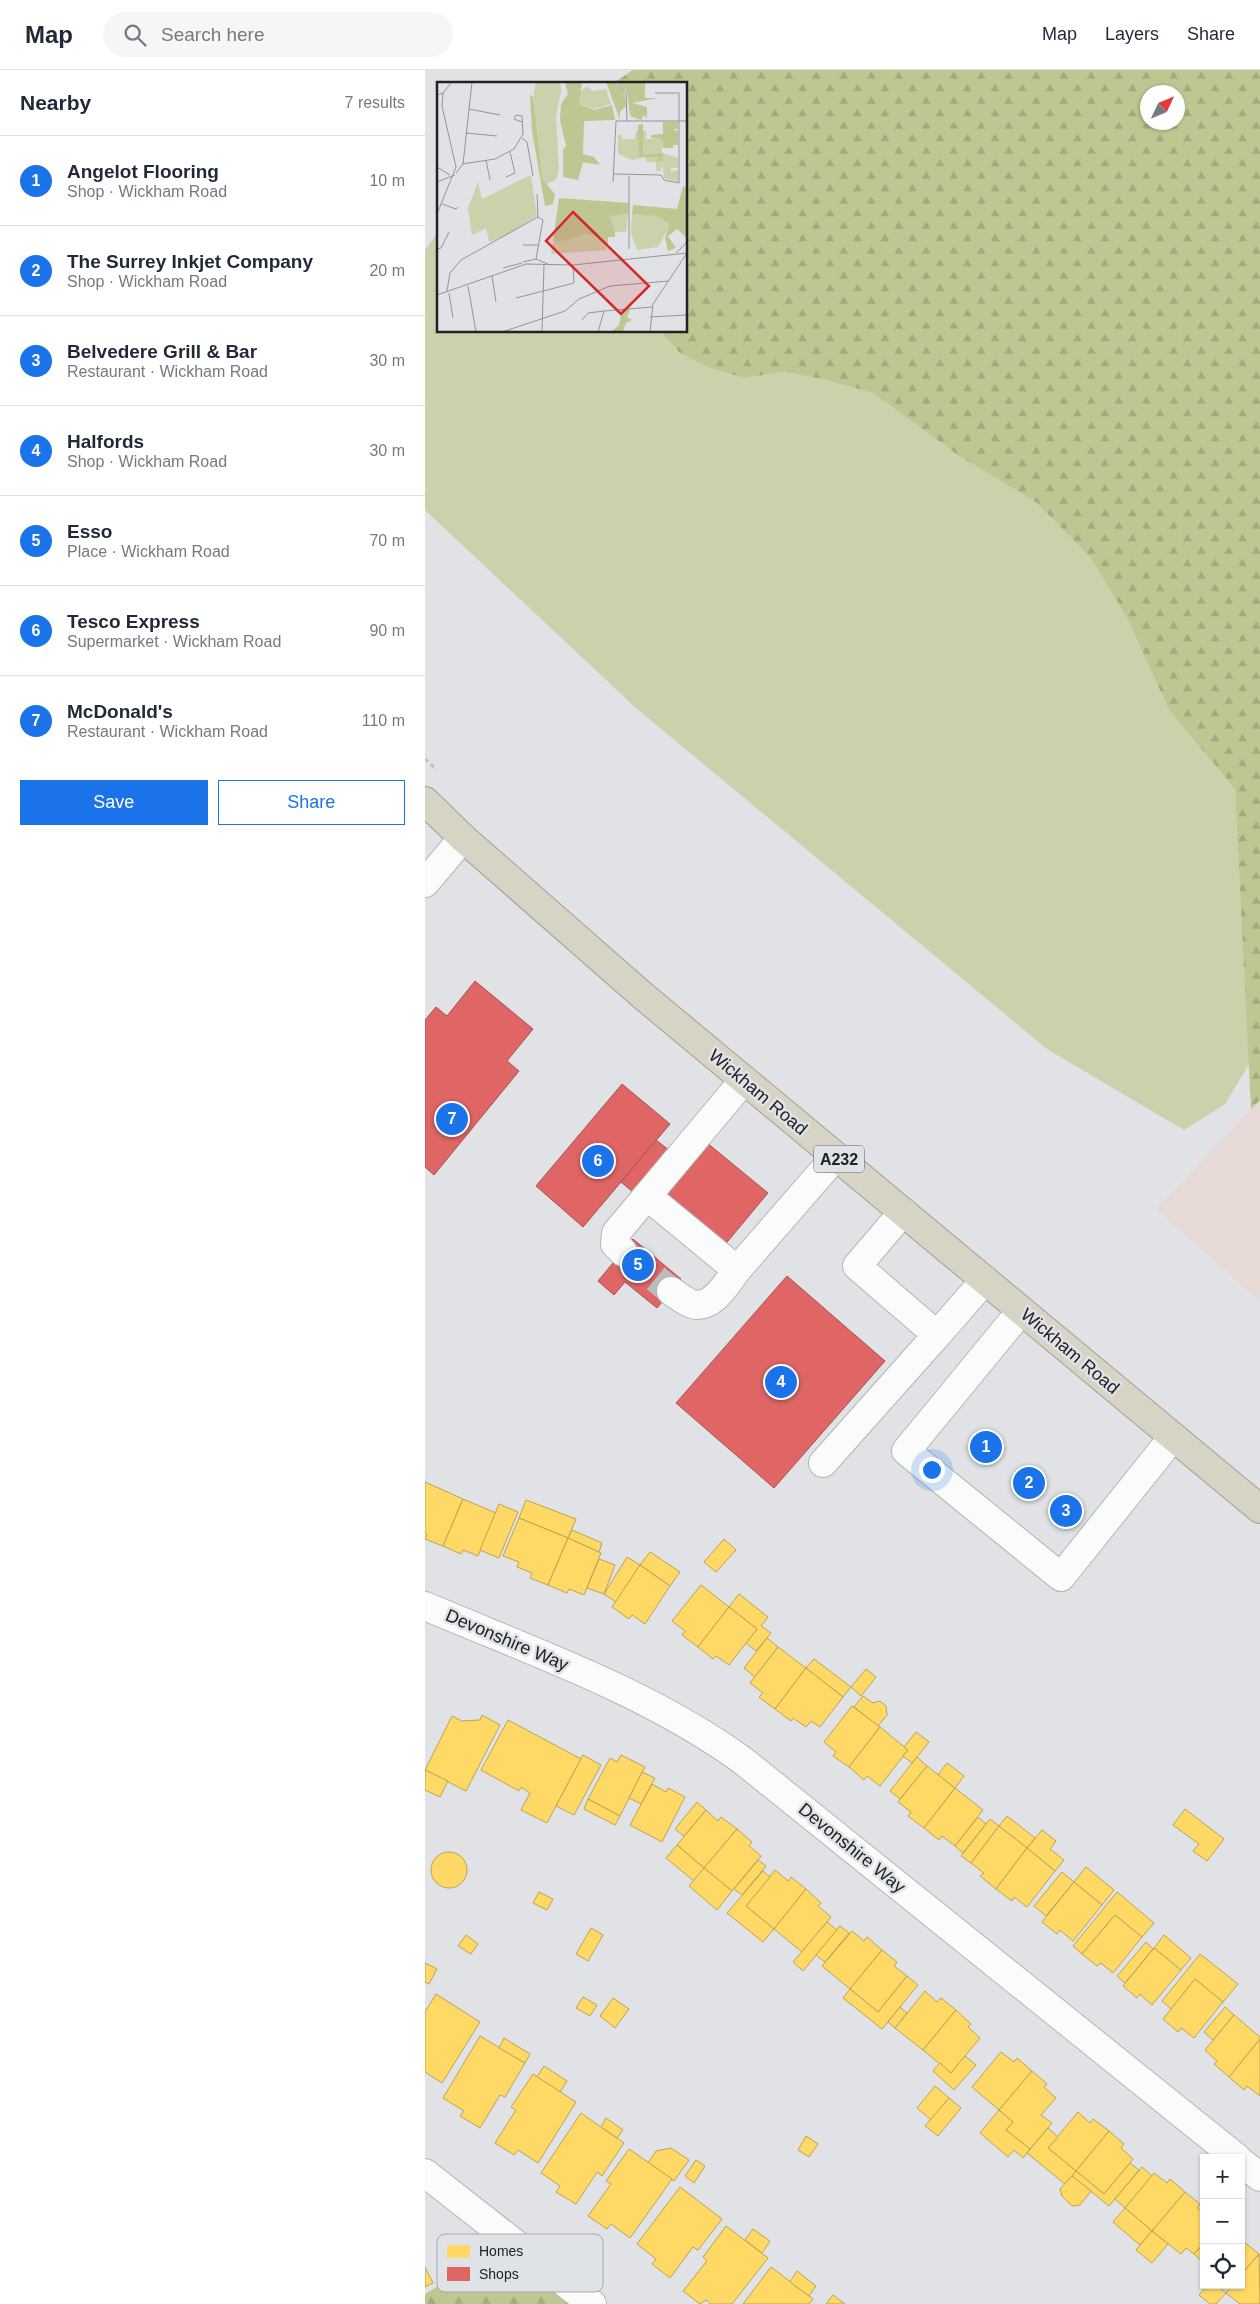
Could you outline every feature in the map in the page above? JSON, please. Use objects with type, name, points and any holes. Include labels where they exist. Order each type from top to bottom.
[{"type":"highway","name":"Wickham Road","points":[[425,801],[463,838],[642,995],[1260,1509]]},
{"type":"street","points":[[425,883],[463,838]]},
{"type":"street","points":[[623,1252],[615,1244],[616,1233],[744,1080]]},
{"type":"street","points":[[671,1291],[692,1304],[703,1304],[717,1295],[835,1156]]},
{"type":"street","points":[[647,1196],[737,1270]]},
{"type":"street","points":[[903,1212],[857,1266],[937,1335]]},
{"type":"street","points":[[823,1463],[985,1280]]},
{"type":"street","points":[[1021,1311],[906,1451],[946,1485],[1061,1577],[1173,1437]]},
{"type":"street","name":"Devonshire Way","points":[[425,1606],[624,1690],[678,1717],[718,1742],[1232,2154]]},
{"type":"street","points":[[1245,2165],[1260,2177]]},
{"type":"street","points":[[425,2173],[502,2234]]},
{"type":"street","points":[[576,2292],[591,2304]]},
{"type":"shaded area","points":[[1260,1100],[1260,1301],[1156,1209]]},
{"type":"green space","points":[[633,70],[1260,70],[1260,1100],[1251,1109],[1235,789],[1169,710],[1127,618],[1091,558],[1037,503],[959,456],[873,393],[822,379],[784,372],[744,378],[706,366],[679,352],[662,332],[687,332],[687,82],[615,82]]},
{"type":"green space","points":[[437,234],[437,332],[662,332],[679,352],[744,378],[784,372],[822,379],[873,393],[959,456],[1037,503],[1091,558],[1127,618],[1169,710],[1235,789],[1249,1064],[1225,1104],[1184,1130],[1047,1049],[636,708],[425,510],[425,250]]},
{"type":"green space","points":[[437,2287],[437,2292],[553,2292],[568,2304],[425,2304],[425,2294]]},
{"type":"building: Homes","points":[[425,1482],[463,1499],[443,1546],[425,1539],[427,1534],[425,1533]]},
{"type":"building: Homes","points":[[463,1499],[496,1513],[478,1556],[463,1550],[461,1554],[443,1546]]},
{"type":"building: Homes","points":[[526,1500],[576,1519],[568,1538],[519,1518]]},
{"type":"building: Homes","points":[[499,1504],[518,1512],[499,1558],[480,1550]]},
{"type":"building: Homes","points":[[519,1518],[568,1538],[548,1585],[530,1578],[532,1573],[517,1567],[519,1562],[503,1556]]},
{"type":"building: Homes","points":[[572,1530],[602,1543],[599,1552],[568,1538]]},
{"type":"building: Homes","points":[[568,1538],[601,1553],[584,1595],[569,1589],[567,1593],[548,1585]]},
{"type":"building: Homes","points":[[724,1539],[736,1550],[716,1572],[704,1562]]},
{"type":"building: Homes","points":[[650,1552],[680,1572],[670,1586],[640,1565]]},
{"type":"building: Homes","points":[[627,1557],[640,1565],[616,1602],[604,1594]]},
{"type":"building: Homes","points":[[599,1559],[615,1565],[604,1594],[587,1588]]},
{"type":"building: Homes","points":[[640,1565],[670,1586],[645,1624],[632,1615],[629,1619],[612,1607]]},
{"type":"building: Homes","points":[[701,1585],[729,1607],[698,1647],[682,1635],[685,1631],[672,1621]]},
{"type":"building: Homes","points":[[739,1594],[768,1617],[761,1626],[771,1633],[756,1651],[746,1643],[757,1629],[729,1607]]},
{"type":"building: Homes","points":[[729,1607],[757,1629],[729,1665],[716,1656],[713,1659],[698,1647]]},
{"type":"building: Homes","points":[[767,1638],[778,1647],[755,1677],[744,1668]]},
{"type":"building: Homes","points":[[778,1647],[806,1668],[775,1709],[759,1697],[763,1693],[750,1683]]},
{"type":"building: Homes","points":[[814,1659],[851,1687],[843,1697],[806,1668]]},
{"type":"building: Homes","points":[[806,1668],[843,1697],[820,1727],[811,1721],[806,1727],[793,1718],[791,1721],[775,1709]]},
{"type":"building: Homes","points":[[866,1669],[876,1677],[861,1696],[851,1687]]},
{"type":"building: Homes","points":[[863,1696],[873,1703],[880,1701],[886,1706],[887,1715],[878,1726],[854,1707]]},
{"type":"building: Homes","points":[[852,1706],[880,1727],[849,1767],[833,1756],[836,1752],[824,1742]]},
{"type":"building: Homes","points":[[482,1715],[500,1725],[466,1791],[425,1770],[452,1716],[462,1721],[480,1720]]},
{"type":"building: Homes","points":[[508,1720],[581,1759],[547,1823],[521,1810],[530,1793],[521,1787],[519,1791],[481,1770]]},
{"type":"building: Homes","points":[[880,1727],[908,1750],[880,1786],[867,1776],[864,1780],[849,1767]]},
{"type":"building: Homes","points":[[916,1732],[929,1742],[912,1763],[903,1756],[908,1750],[904,1747]]},
{"type":"building: Homes","points":[[583,1755],[601,1765],[574,1815],[556,1806]]},
{"type":"building: Homes","points":[[621,1755],[645,1767],[620,1816],[588,1799],[610,1758],[617,1762]]},
{"type":"building: Homes","points":[[917,1757],[927,1766],[900,1799],[890,1791]]},
{"type":"building: Homes","points":[[947,1763],[964,1776],[955,1788],[938,1775]]},
{"type":"building: Homes","points":[[927,1766],[955,1788],[924,1828],[908,1816],[911,1812],[898,1802]]},
{"type":"building: Homes","points":[[425,1770],[448,1781],[440,1797],[425,1790]]},
{"type":"building: Homes","points":[[642,1772],[655,1778],[641,1804],[629,1798]]},
{"type":"building: Homes","points":[[652,1784],[666,1792],[668,1788],[685,1797],[662,1842],[630,1825]]},
{"type":"building: Homes","points":[[955,1788],[983,1810],[955,1846],[942,1836],[939,1840],[924,1828]]},
{"type":"building: Homes","points":[[588,1799],[620,1816],[615,1825],[584,1809]]},
{"type":"building: Homes","points":[[697,1802],[706,1810],[684,1836],[675,1829]]},
{"type":"building: Homes","points":[[1185,1809],[1224,1839],[1207,1861],[1193,1851],[1199,1844],[1173,1825]]},
{"type":"building: Homes","points":[[706,1810],[718,1821],[721,1817],[737,1829],[704,1868],[677,1845]]},
{"type":"building: Homes","points":[[1007,1816],[1035,1838],[1027,1848],[999,1826]]},
{"type":"building: Homes","points":[[978,1817],[986,1824],[963,1853],[955,1846]]},
{"type":"building: Homes","points":[[990,1819],[999,1826],[971,1863],[961,1856]]},
{"type":"building: Homes","points":[[999,1826],[1027,1848],[996,1889],[980,1876],[984,1873],[971,1863]]},
{"type":"building: Homes","points":[[737,1829],[752,1842],[749,1846],[761,1856],[732,1891],[704,1868]]},
{"type":"building: Homes","points":[[1042,1830],[1056,1841],[1050,1849],[1064,1860],[1055,1871],[1027,1848]]},
{"type":"building: Homes","points":[[677,1845],[704,1868],[694,1881],[666,1858]]},
{"type":"building: Homes","points":[[1027,1848],[1055,1871],[1027,1907],[1014,1897],[1012,1901],[996,1889]]},
{"type":"building: Homes","points":[[449,1852],[456,1853],[462,1857],[466,1863],[466,1877],[462,1883],[456,1887],[449,1888],[442,1887],[436,1883],[432,1877],[431,1870],[432,1863],[436,1857],[442,1853]]},
{"type":"building: Homes","points":[[758,1860],[766,1866],[742,1895],[734,1889]]},
{"type":"building: Homes","points":[[1086,1867],[1114,1890],[1102,1905],[1074,1882]]},
{"type":"building: Homes","points":[[704,1868],[732,1891],[717,1910],[689,1886]]},
{"type":"building: Homes","points":[[775,1870],[788,1881],[791,1877],[806,1889],[774,1929],[746,1906]]},
{"type":"building: Homes","points":[[763,1871],[770,1877],[746,1906],[774,1929],[763,1942],[727,1913]]},
{"type":"building: Homes","points":[[1062,1872],[1074,1882],[1046,1916],[1034,1906]]},
{"type":"building: Homes","points":[[1074,1882],[1102,1905],[1073,1941],[1060,1930],[1057,1934],[1042,1922]]},
{"type":"building: Homes","points":[[806,1889],[821,1903],[818,1906],[831,1917],[802,1952],[774,1929]]},
{"type":"building: Homes","points":[[539,1892],[553,1899],[547,1910],[533,1903]]},
{"type":"building: Homes","points":[[1117,1892],[1154,1923],[1142,1937],[1115,1915],[1082,1954],[1073,1946]]},
{"type":"building: Homes","points":[[1115,1915],[1142,1937],[1113,1973],[1101,1963],[1097,1966],[1082,1954]]},
{"type":"building: Homes","points":[[827,1922],[837,1930],[803,1971],[793,1962]]},
{"type":"building: Homes","points":[[840,1926],[849,1933],[825,1962],[816,1955]]},
{"type":"building: Homes","points":[[591,1928],[603,1935],[588,1961],[576,1954]]},
{"type":"building: Homes","points":[[852,1931],[864,1941],[867,1937],[882,1950],[850,1989],[822,1966]]},
{"type":"building: Homes","points":[[466,1935],[478,1944],[471,1954],[458,1946]]},
{"type":"building: Homes","points":[[1164,1935],[1191,1958],[1181,1970],[1154,1948]]},
{"type":"building: Homes","points":[[1146,1942],[1153,1949],[1125,1983],[1117,1976]]},
{"type":"building: Homes","points":[[1154,1948],[1181,1970],[1152,2005],[1140,1994],[1137,1998],[1123,1986]]},
{"type":"building: Homes","points":[[882,1950],[897,1962],[894,1966],[907,1976],[878,2012],[850,1989]]},
{"type":"building: Homes","points":[[1200,1954],[1238,1984],[1223,2002],[1195,1979],[1171,2009],[1162,2001]]},
{"type":"building: Homes","points":[[425,1963],[437,1969],[429,1984],[425,1982]]},
{"type":"building: Homes","points":[[907,1976],[918,1985],[882,2029],[843,1998],[850,1989],[878,2012]]},
{"type":"building: Homes","points":[[1195,1979],[1223,2002],[1194,2038],[1181,2028],[1178,2032],[1163,2019]]},
{"type":"building: Homes","points":[[925,1991],[937,2002],[941,1998],[956,2010],[923,2050],[895,2028]]},
{"type":"building: Homes","points":[[436,1994],[480,2022],[442,2083],[425,2072],[425,2012]]},
{"type":"building: Homes","points":[[583,1997],[597,2005],[590,2016],[576,2008]]},
{"type":"building: Homes","points":[[613,1998],[629,2009],[615,2028],[600,2016]]},
{"type":"building: Homes","points":[[900,2007],[907,2013],[895,2028],[888,2022]]},
{"type":"building: Homes","points":[[1225,2007],[1234,2015],[1213,2040],[1204,2032]]},
{"type":"building: Homes","points":[[956,2010],[971,2024],[968,2027],[980,2038],[951,2073],[923,2050]]},
{"type":"building: Homes","points":[[1234,2015],[1260,2039],[1229,2077],[1214,2064],[1217,2061],[1205,2050]]},
{"type":"building: Homes","points":[[480,2036],[525,2063],[505,2097],[500,2095],[480,2128],[460,2116],[464,2111],[443,2098]]},
{"type":"building: Homes","points":[[504,2038],[530,2054],[525,2063],[499,2048]]},
{"type":"building: Homes","points":[[1260,2039],[1260,2096],[1247,2086],[1244,2090],[1229,2077]]},
{"type":"building: Homes","points":[[1001,2052],[1014,2062],[1017,2058],[1032,2071],[999,2110],[972,2087]]},
{"type":"building: Homes","points":[[965,2056],[976,2065],[954,2090],[933,2071],[940,2063],[951,2073]]},
{"type":"building: Homes","points":[[544,2066],[567,2081],[560,2092],[537,2077]]},
{"type":"building: Homes","points":[[1032,2071],[1047,2084],[1044,2087],[1056,2098],[1041,2115],[1052,2123],[1030,2149],[1006,2130],[1013,2122],[999,2110]]},
{"type":"building: Homes","points":[[533,2074],[576,2102],[538,2163],[518,2150],[514,2155],[495,2143],[516,2110],[511,2107]]},
{"type":"building: Homes","points":[[935,2086],[949,2098],[931,2120],[917,2108]]},
{"type":"building: Homes","points":[[949,2098],[961,2108],[938,2136],[925,2126]]},
{"type":"building: Homes","points":[[999,2110],[1013,2122],[1006,2130],[1030,2149],[1023,2158],[1014,2150],[1008,2157],[980,2133]]},
{"type":"building: Homes","points":[[1078,2112],[1090,2123],[1093,2119],[1109,2131],[1076,2171],[1048,2148]]},
{"type":"building: Homes","points":[[581,2113],[624,2143],[602,2176],[597,2172],[576,2204],[556,2192],[560,2186],[541,2173]]},
{"type":"building: Homes","points":[[606,2118],[623,2130],[617,2138],[601,2127]]},
{"type":"building: Homes","points":[[1048,2128],[1058,2137],[1048,2148],[1076,2171],[1065,2184],[1027,2153]]},
{"type":"building: Homes","points":[[1109,2131],[1124,2144],[1121,2148],[1133,2159],[1104,2194],[1076,2171]]},
{"type":"building: Homes","points":[[806,2136],[818,2144],[809,2157],[798,2150]]},
{"type":"building: Homes","points":[[671,2148],[689,2160],[674,2181],[648,2163],[656,2151]]},
{"type":"building: Homes","points":[[629,2149],[672,2179],[630,2238],[611,2224],[607,2229],[588,2216],[611,2184],[606,2181]]},
{"type":"building: Homes","points":[[696,2160],[705,2166],[694,2183],[685,2176]]},
{"type":"building: Homes","points":[[1130,2163],[1139,2170],[1109,2206],[1072,2176],[1076,2171],[1104,2194]]},
{"type":"building: Homes","points":[[1142,2167],[1152,2176],[1125,2208],[1115,2199]]},
{"type":"building: Homes","points":[[1154,2173],[1167,2183],[1170,2179],[1185,2192],[1152,2231],[1125,2208]]},
{"type":"building: Homes","points":[[1072,2176],[1091,2191],[1080,2205],[1072,2206],[1062,2196],[1060,2189]]},
{"type":"building: Homes","points":[[680,2187],[722,2219],[698,2250],[693,2247],[670,2278],[652,2264],[656,2259],[637,2244]]},
{"type":"building: Homes","points":[[1185,2192],[1200,2204],[1197,2208],[1200,2210],[1200,2247],[1194,2254],[1186,2248],[1181,2254],[1152,2231]]},
{"type":"building: Homes","points":[[1125,2208],[1152,2231],[1140,2245],[1113,2222]]},
{"type":"building: Homes","points":[[726,2226],[768,2258],[732,2304],[711,2304],[706,2300],[700,2304],[683,2291],[707,2261],[703,2257]]},
{"type":"building: Homes","points":[[753,2229],[770,2241],[762,2253],[745,2240]]},
{"type":"building: Homes","points":[[1152,2231],[1168,2244],[1152,2263],[1136,2250]]},
{"type":"building: Homes","points":[[1245,2243],[1259,2254],[1245,2270]]},
{"type":"building: Homes","points":[[1200,2247],[1200,2259],[1194,2254]]},
{"type":"building: Homes","points":[[1259,2254],[1260,2304],[1240,2304],[1226,2293],[1229,2289],[1245,2289],[1245,2270]]},
{"type":"building: Homes","points":[[425,2267],[433,2283],[425,2287]]},
{"type":"building: Homes","points":[[771,2267],[813,2299],[809,2304],[743,2304]]},
{"type":"building: Homes","points":[[797,2271],[816,2286],[809,2296],[790,2282]]},
{"type":"building: Homes","points":[[1204,2289],[1222,2289],[1226,2293],[1216,2304],[1210,2304],[1199,2295]]},
{"type":"building: Homes","points":[[833,2295],[845,2304],[826,2304]]},
{"type":"building: Shops","points":[[475,981],[533,1029],[507,1061],[519,1071],[434,1175],[425,1167],[425,1020],[436,1007],[447,1016]]},
{"type":"building: Shops","points":[[622,1084],[670,1124],[583,1227],[536,1186]]},
{"type":"building: Shops","points":[[656,1140],[688,1165],[706,1142],[768,1193],[713,1259],[621,1182]]},
{"type":"building: Shops","points":[[633,1239],[681,1279],[657,1308],[625,1282],[614,1295],[598,1281]]},
{"type":"building: Shops","points":[[787,1276],[885,1361],[774,1488],[676,1403]]},
{"type":"tunnel","points":[[623,1252],[671,1291]]},
{"type":"place","name":"McDonald's","points":[[452,1119]]},
{"type":"place","name":"Tesco Express","points":[[598,1161]]},
{"type":"place","name":"Esso","points":[[638,1265]]},
{"type":"place","name":"Halfords","points":[[781,1382]]},
{"type":"place","name":"Angelot Flooring","points":[[986,1447]]},
{"type":"place","name":"The Surrey Inkjet Company","points":[[1029,1483]]},
{"type":"place","name":"Belvedere Grill & Bar","points":[[1066,1511]]}]
